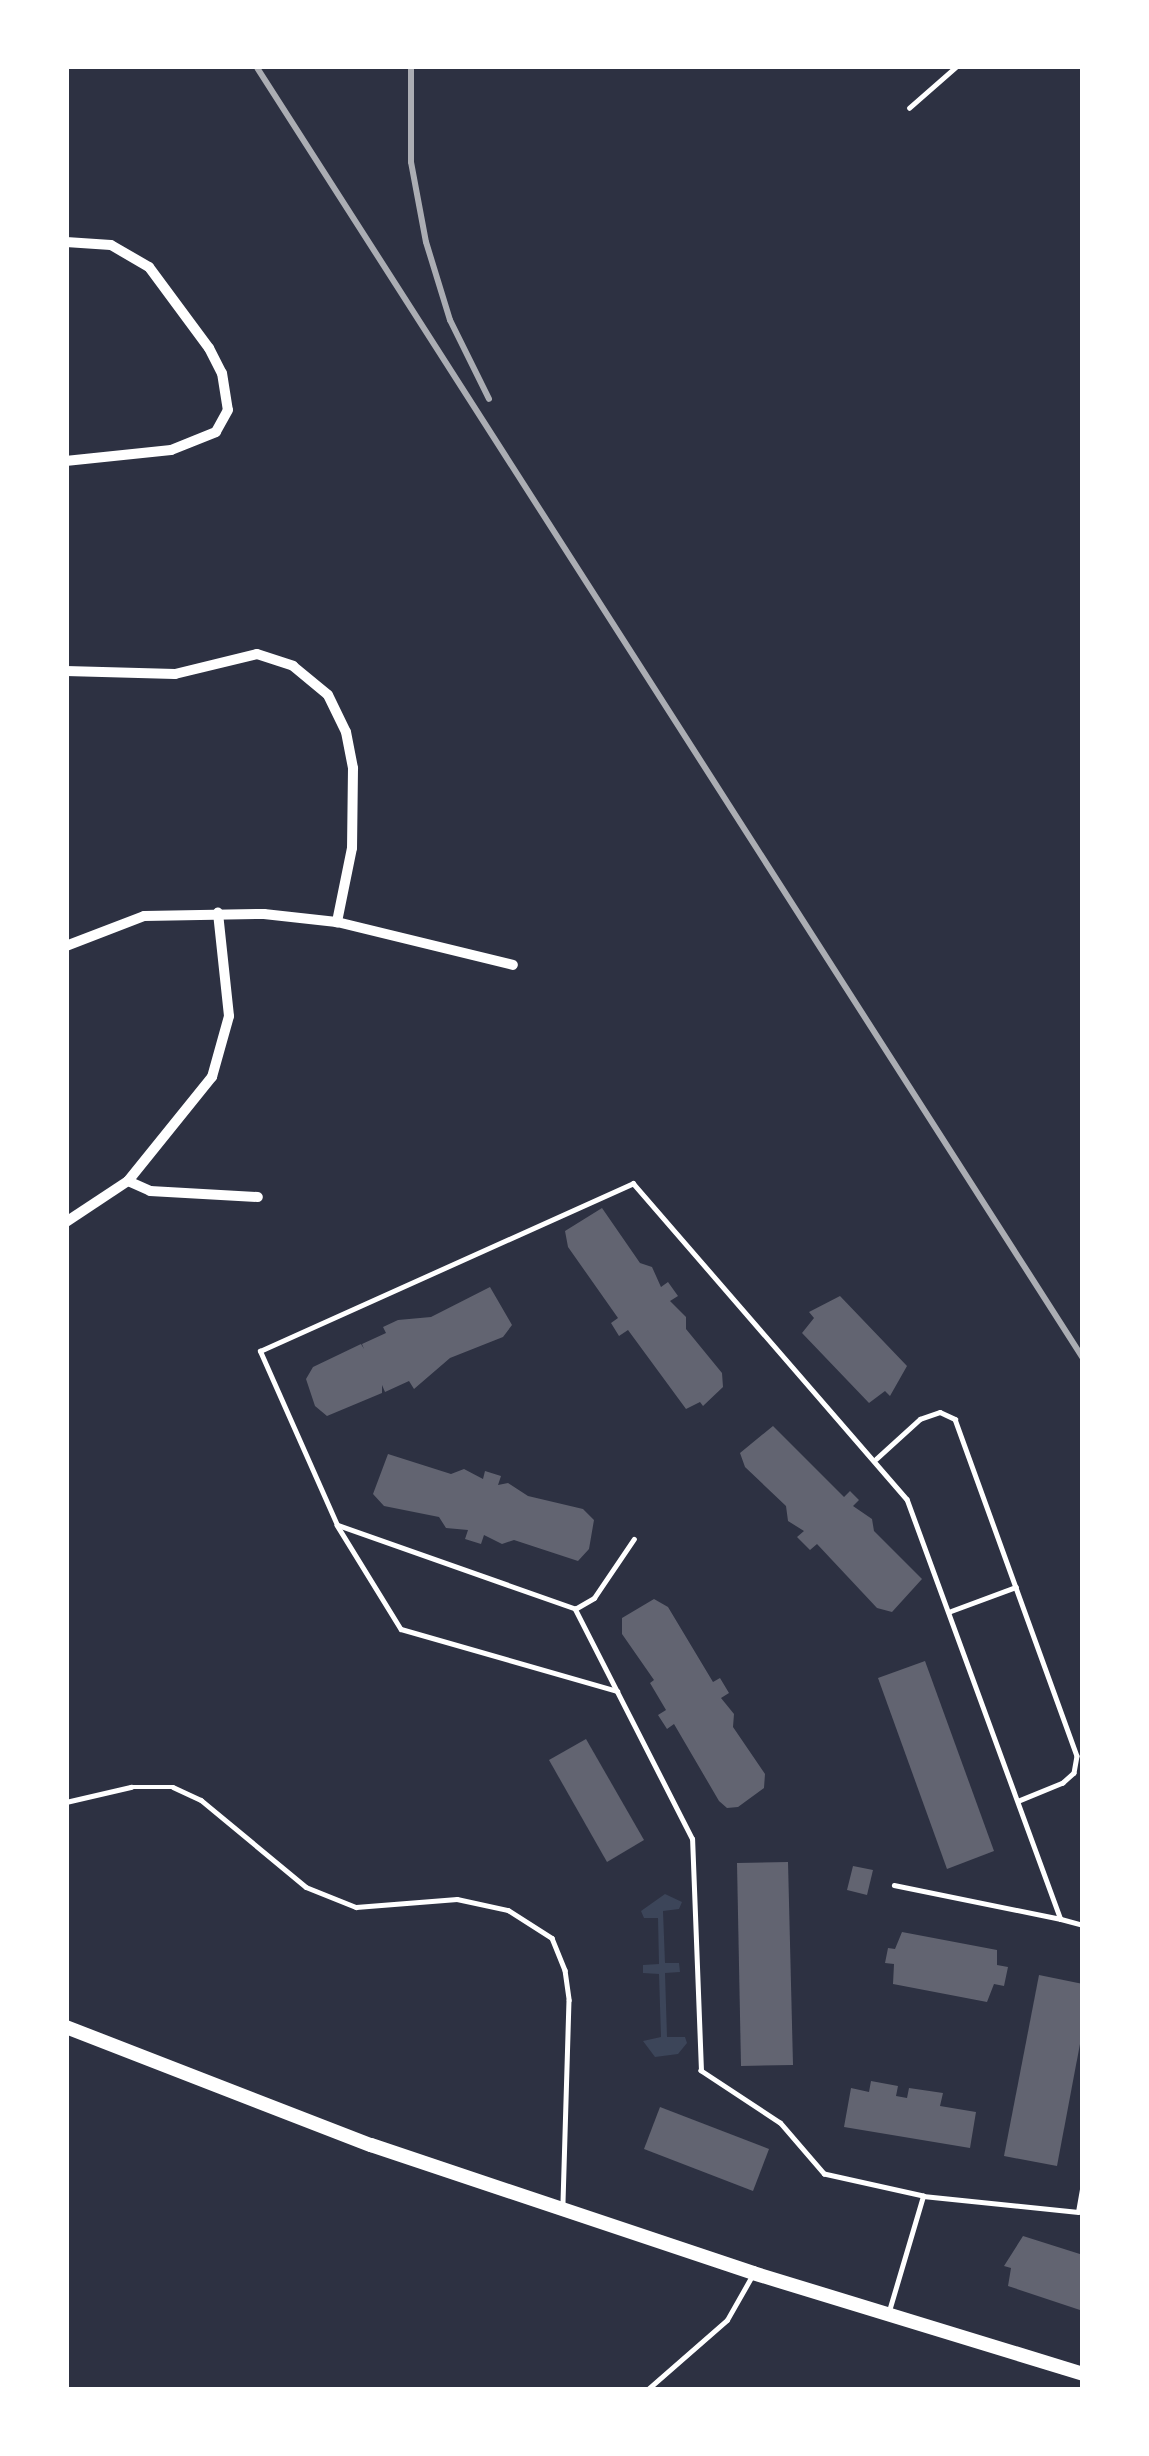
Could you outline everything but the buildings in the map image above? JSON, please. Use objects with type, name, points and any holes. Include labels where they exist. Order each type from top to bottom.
[{"type":"street","points":[[66,242],[111,245],[149,267],[209,348],[222,373],[228,410],[216,432],[171,450],[66,461]]},
{"type":"street","points":[[66,671],[175,674],[257,654],[293,667],[328,695],[346,732],[353,768],[352,848],[337,922]]},
{"type":"street","points":[[66,1222],[128,1181],[212,1076],[224,1052],[229,1016],[218,913]]},
{"type":"street","points":[[66,946],[144,916],[218,913],[337,922],[514,965]]},
{"type":"street","points":[[128,1181],[150,1191],[257,1197]]},
{"type":"street","points":[[66,2026],[371,2145],[563,2211],[888,2317],[1083,2374]]},
{"type":"lane","points":[[909,108],[957,66]]},
{"type":"lane","points":[[616,1690],[400,1629],[337,1525],[260,1351],[633,1183],[907,1499],[1061,1918]]},
{"type":"lane","points":[[874,1460],[920,1419],[940,1412],[955,1420],[1077,1756],[1074,1773],[1063,1783],[1019,1801]]},
{"type":"lane","points":[[337,1525],[575,1609],[692,1839],[701,2071],[780,2123],[824,2174],[923,2196],[1078,2212],[1083,2184]]},
{"type":"lane","points":[[575,1609],[594,1598],[634,1539]]},
{"type":"lane","points":[[951,1611],[1016,1587]]},
{"type":"lane","points":[[66,1802],[131,1787],[173,1787],[201,1800],[306,1887],[356,1907],[457,1899],[508,1910],[552,1938],[565,1970],[569,2000],[563,2211]]},
{"type":"lane","points":[[894,1886],[1083,1924]]},
{"type":"lane","points":[[888,2317],[923,2196]]},
{"type":"lane","points":[[647,2390],[727,2320],[753,2273]]},
{"type":"shaded area","points":[[665,1894],[682,1902],[679,1909],[663,1911],[665,1963],[679,1963],[680,1972],[665,1973],[667,2037],[685,2037],[687,2043],[678,2054],[655,2057],[643,2041],[661,2037],[659,1974],[643,1973],[643,1965],[659,1964],[658,1918],[644,1918],[641,1911]]},
{"type":"railway","points":[[256,66],[1083,1358]]},
{"type":"railway","points":[[411,66],[411,162],[426,242],[450,320],[489,399]]}]
